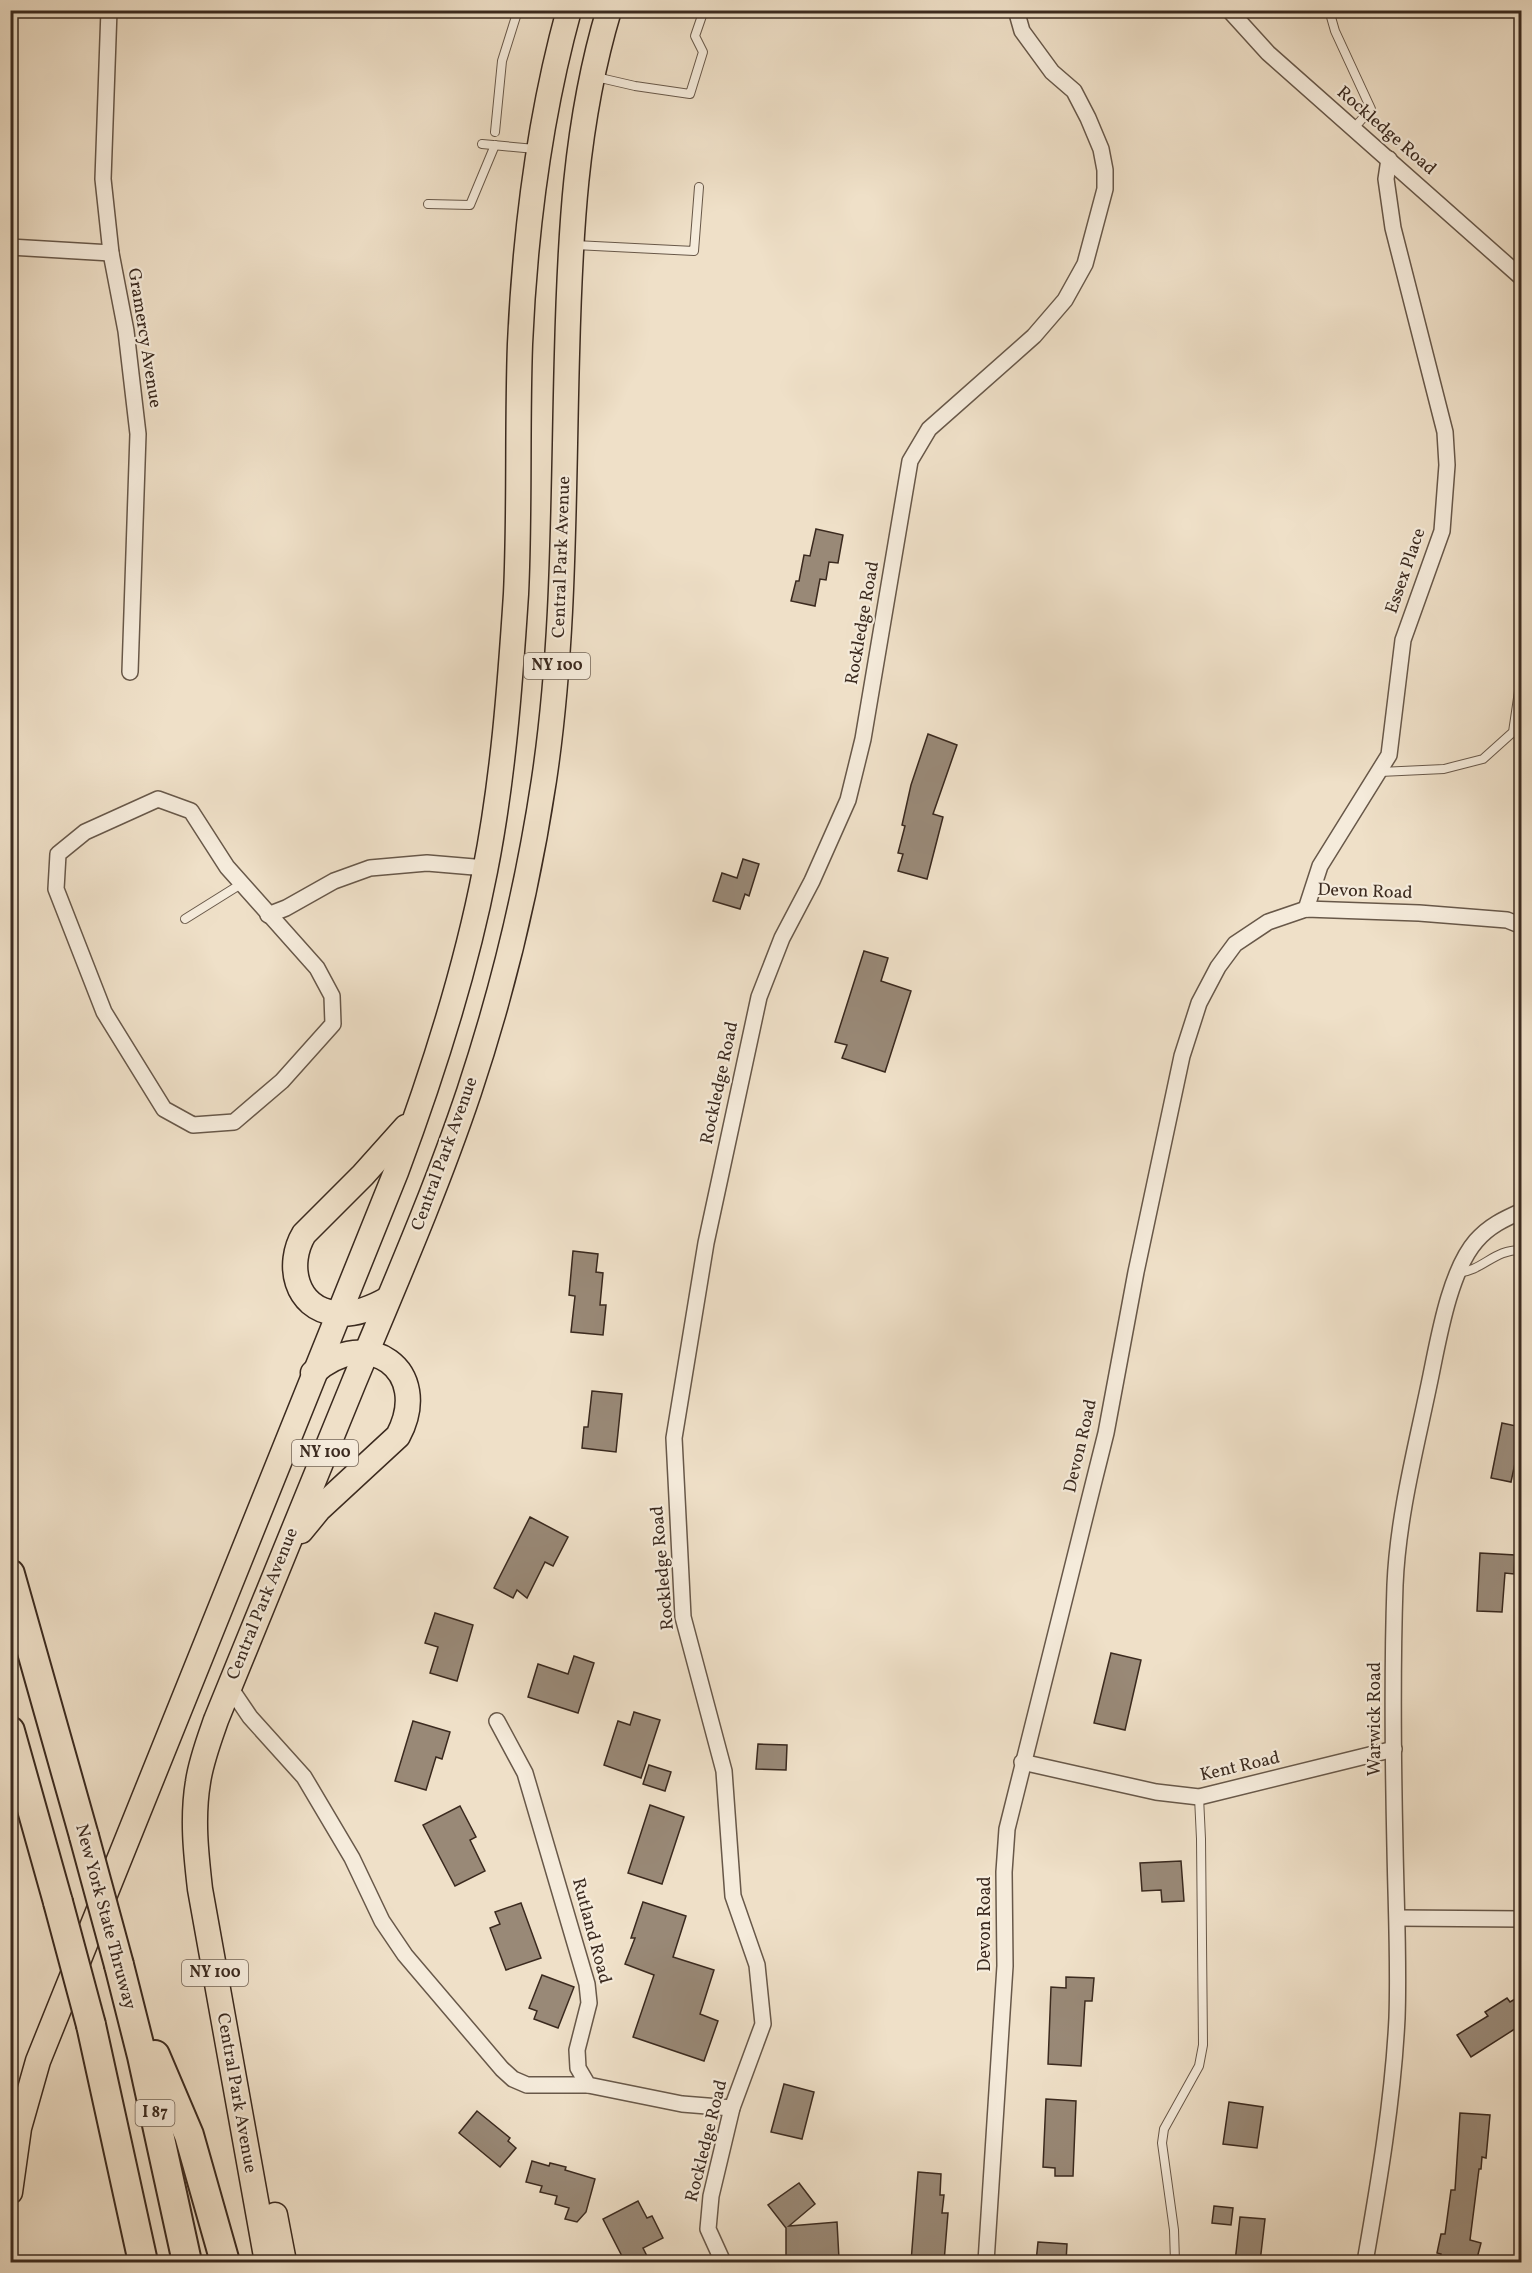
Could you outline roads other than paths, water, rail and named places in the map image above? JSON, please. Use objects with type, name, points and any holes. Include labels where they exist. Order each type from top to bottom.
[{"type":"highway","name":"New York State Thruway","points":[[10,1574],[122,1975],[187,2262]]},
{"type":"highway","name":"I 87","points":[[10,1731],[91,2025],[143,2262]]},
{"type":"highway","points":[[122,1975],[189,2135],[225,2262]]},
{"type":"main road","name":"NY 100","points":[[10,2192],[19,2128],[38,2061],[419,1111],[453,1003],[486,868],[502,765],[514,625],[518,530],[520,342],[531,213],[547,96],[569,10]]},
{"type":"main road","name":"Central Park Avenue","points":[[267,2262],[200,1889],[195,1827],[198,1783],[205,1751],[230,1686],[441,1170],[479,1061],[515,934],[537,825],[560,639],[570,245],[579,145],[591,76],[609,10]]},
{"type":"main road","points":[[388,1299],[363,1310],[337,1314],[327,1312],[313,1304],[298,1285],[293,1265],[298,1244],[312,1225],[363,1176],[419,1111]]},
{"type":"main road","points":[[284,1555],[319,1509],[398,1436],[405,1422],[409,1398],[403,1378],[392,1361],[379,1355],[353,1352],[337,1356],[324,1363],[313,1373]]},
{"type":"main road","points":[[237,2099],[269,2185],[284,2262]]},
{"type":"street","name":"Gramercy Avenue","points":[[109,10],[103,179],[111,253],[126,331],[138,434],[130,672]]},
{"type":"street","name":"Rockledge Road","points":[[723,2262],[708,2229],[711,2196],[732,2108],[763,2024],[757,1965],[734,1896],[724,1771],[683,1617],[674,1438],[706,1243],[759,997],[782,938],[812,880],[848,800],[863,738],[910,461],[928,429],[1034,336],[1065,300],[1085,264],[1105,189],[1105,170],[1101,149],[1088,117],[1074,91],[1052,72],[1022,31],[1016,10]]},
{"type":"street","name":"Rockledge Road","points":[[1229,10],[1268,53],[1521,278]]},
{"type":"street","name":"Essex Place","points":[[1306,909],[1320,866],[1389,754],[1403,640],[1442,531],[1447,465],[1445,432],[1393,228],[1386,179],[1389,159]]},
{"type":"street","points":[[10,247],[111,253]]},
{"type":"street","points":[[158,799],[191,811],[227,867],[241,884],[317,968],[332,996],[333,1024],[282,1081],[234,1122],[193,1125],[164,1109],[104,1012],[56,889],[58,854],[85,832],[158,799]]},
{"type":"street","points":[[268,915],[286,908],[334,881],[370,868],[427,863],[486,868]]},
{"type":"street","name":"Devon Road","points":[[986,2262],[1005,1966],[1006,1829],[1106,1433],[1136,1272],[1179,1067],[1199,1003],[1218,967],[1235,944],[1268,922],[1306,909],[1419,913],[1507,920],[1521,926]]},
{"type":"street","name":"Warwick Road","points":[[1365,2262],[1392,2083],[1397,2018],[1395,1583],[1404,1504],[1444,1310],[1458,1273],[1474,1243],[1494,1224],[1521,1211]]},
{"type":"street","points":[[230,1686],[250,1717],[304,1777],[352,1858],[382,1921],[405,1955],[513,2079],[527,2085],[588,2085],[682,2104],[732,2108]]},
{"type":"street","name":"Rutland Road","points":[[497,1721],[525,1773],[587,1984],[589,2003],[577,2050],[578,2068],[588,2085]]},
{"type":"street","name":"Kent Road","points":[[1022,1762],[1156,1792],[1199,1797],[1394,1749]]},
{"type":"street","points":[[1398,1918],[1521,1919]]},
{"type":"lane","points":[[495,132],[502,60],[518,10]]},
{"type":"lane","points":[[591,76],[635,86],[690,94],[703,52],[695,36],[704,10]]},
{"type":"lane","points":[[1329,10],[1335,31],[1371,109],[1354,128]]},
{"type":"lane","points":[[482,144],[540,150]]},
{"type":"lane","points":[[428,204],[470,206],[495,145]]},
{"type":"lane","points":[[570,245],[694,251],[699,187]]},
{"type":"lane","points":[[1378,772],[1444,769],[1483,759],[1513,732],[1521,671]]},
{"type":"lane","points":[[185,919],[241,884]]},
{"type":"lane","points":[[1458,1273],[1472,1271],[1509,1250],[1521,1250]]},
{"type":"lane","points":[[1175,2262],[1174,2230],[1162,2143],[1164,2129],[1199,2066],[1203,2045],[1199,1797]]}]
